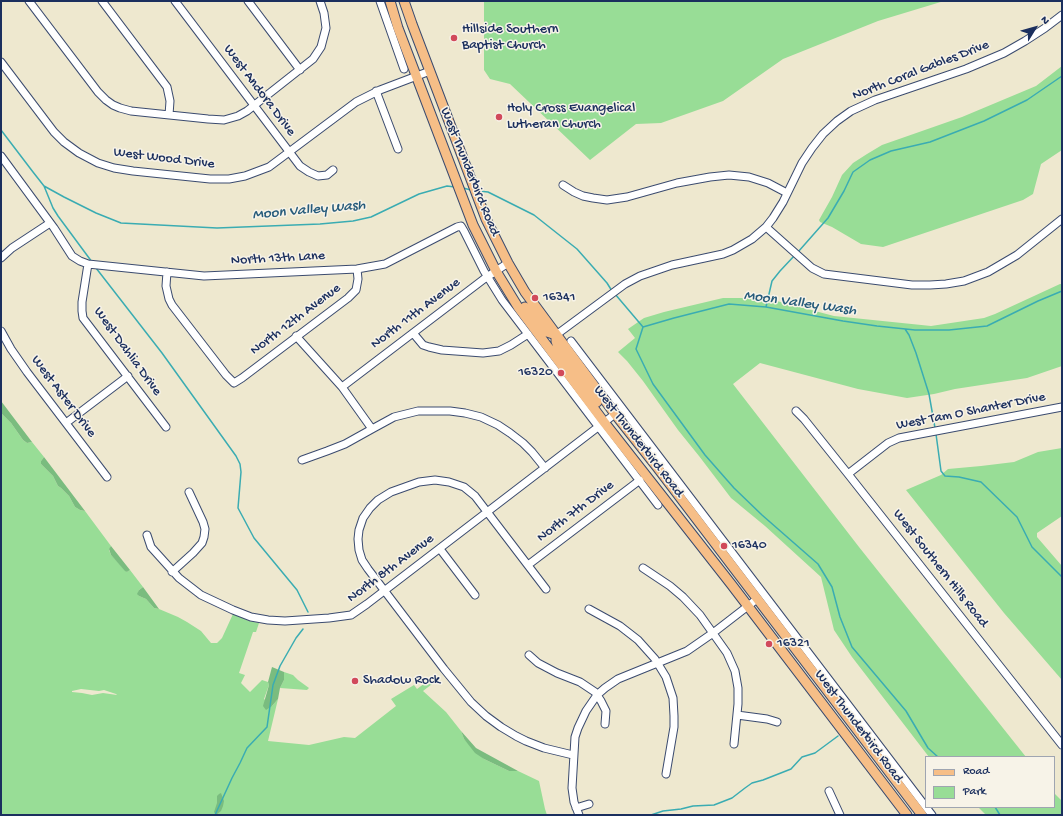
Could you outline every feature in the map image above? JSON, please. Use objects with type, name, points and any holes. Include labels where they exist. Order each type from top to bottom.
[{"type":"main road","name":"West Thunderbird Road","points":[[390,1],[402,52],[417,76],[473,225],[496,271],[518,307],[602,425],[731,584],[907,815]]},
{"type":"main road","name":"West Thunderbird Road","points":[[404,1],[486,219],[508,263],[525,292],[556,335],[585,366],[615,414],[744,575],[757,599],[922,815]]},
{"type":"main road","points":[[450,162],[463,156]]},
{"type":"main road","points":[[508,291],[523,304],[547,332],[556,335],[559,350],[604,412],[602,425]]},
{"type":"main road","points":[[731,584],[744,575]]},
{"type":"main road","points":[[838,724],[847,716]]},
{"type":"street","points":[[29,1],[98,92],[106,100],[120,108],[131,111],[224,120],[238,116],[313,59],[321,47],[326,23],[323,7],[320,1]]},
{"type":"street","points":[[102,1],[167,87],[170,101],[169,115]]},
{"type":"street","name":"West Andora Drive","points":[[175,1],[300,166],[318,176],[327,175],[334,170]]},
{"type":"street","points":[[248,1],[300,70]]},
{"type":"street","name":"West Thunderbird Road","points":[[380,1],[402,52],[404,69]]},
{"type":"street","name":"North Coral Gables Drive","points":[[556,335],[625,284],[640,276],[667,267],[723,254],[734,250],[747,242],[766,227],[787,193],[802,163],[823,134],[851,111],[875,100],[966,69],[1004,53],[1045,28],[1062,15]]},
{"type":"street","name":"West Wood Drive","points":[[1,62],[42,117],[64,142],[79,153],[98,163],[114,168],[210,179],[229,179],[245,176],[269,167],[364,97],[430,71]]},
{"type":"street","points":[[376,92],[398,149]]},
{"type":"street","points":[[1,156],[4,166],[50,223],[72,256],[89,264]]},
{"type":"street","points":[[564,185],[583,196],[607,200],[627,197],[677,183],[729,175],[749,177],[768,183],[787,193]]},
{"type":"street","points":[[766,227],[812,268],[824,274],[912,285],[930,285],[960,282],[988,272],[1017,255],[1062,219]]},
{"type":"street","points":[[1,258],[12,248],[50,223]]},
{"type":"street","name":"West Thunderbird Road","points":[[461,226],[474,252],[502,300],[602,425],[658,505]]},
{"type":"street","name":"North 13th Lane","points":[[89,264],[204,276],[357,269],[384,264],[461,226]]},
{"type":"street","name":"North 11th Avenue","points":[[342,387],[488,276],[508,263]]},
{"type":"street","name":"West Dahlia Drive","points":[[89,264],[82,302],[83,318],[166,427]]},
{"type":"street","name":"North 12th Avenue","points":[[167,272],[166,286],[172,305],[226,375],[234,383],[348,298],[356,290],[358,279],[357,269]]},
{"type":"street","name":"West Aster Drive","points":[[1,331],[19,361],[107,477]]},
{"type":"street","points":[[413,333],[423,345],[429,347],[442,350],[483,354],[499,351],[528,334]]},
{"type":"street","points":[[296,336],[342,387],[372,429]]},
{"type":"street","name":"West Thunderbird Road","points":[[571,341],[585,366],[744,575],[925,806]]},
{"type":"street","points":[[66,423],[128,376]]},
{"type":"street","name":"West Tam O Shanter Drive","points":[[848,474],[888,443],[899,438],[1062,407]]},
{"type":"street","points":[[302,460],[345,444],[394,417],[418,411],[450,411],[481,417],[498,425],[523,443],[545,468]]},
{"type":"street","name":"West Southern Hills Road","points":[[796,411],[848,474],[1062,745]]},
{"type":"street","name":"North 8th Avenue","points":[[147,535],[151,547],[172,572],[201,595],[233,610],[268,620],[294,621],[351,615],[440,549],[615,414]]},
{"type":"street","points":[[546,589],[488,512],[475,496],[464,487],[449,482],[435,480],[419,482],[391,492],[378,500],[363,518],[358,539],[362,560],[384,591],[471,702],[501,727],[526,741],[544,748],[573,755]]},
{"type":"street","name":"North 7th Drive","points":[[528,565],[640,480]]},
{"type":"street","points":[[172,572],[193,553],[202,543],[204,537],[205,529],[203,522],[189,492]]},
{"type":"street","points":[[440,549],[475,595]]},
{"type":"street","points":[[643,568],[670,586],[700,615],[727,653],[735,671],[737,681],[738,696],[734,744]]},
{"type":"street","points":[[589,804],[577,812],[572,788],[573,755],[575,737],[578,728],[586,711],[597,695],[618,679],[687,651],[714,633],[757,599]]},
{"type":"street","points":[[589,609],[620,626],[645,646],[658,663],[669,685],[673,698],[674,727],[666,774]]},
{"type":"street","points":[[529,656],[538,663],[585,685],[597,695],[606,710],[605,724]]},
{"type":"street","points":[[737,715],[767,719],[777,722]]},
{"type":"street","points":[[829,791],[840,815]]},
{"type":"green space","points":[[484,1],[944,1],[878,21],[783,59],[723,101],[661,123],[636,124],[590,160],[510,84],[490,79],[484,70]]},
{"type":"green space","points":[[1062,66],[1062,150],[1041,164],[1033,194],[1023,200],[883,247],[861,244],[832,227],[820,222],[819,220],[842,175],[853,163],[882,145],[962,117],[1036,86]]},
{"type":"green space","points":[[1062,284],[1062,366],[1027,378],[907,398],[858,389],[760,363],[733,384],[859,547],[1025,756],[928,756],[852,657],[834,630],[821,577],[765,526],[731,498],[678,430],[643,381],[618,352],[635,338],[628,329],[644,318],[723,298],[773,300],[834,316],[931,326],[984,318]]},
{"type":"green space","points":[[1,401],[32,442],[27,443],[23,440],[11,423],[1,413]]},
{"type":"green space","points":[[1,413],[11,423],[23,440],[27,443],[32,442],[44,457],[41,464],[53,476],[58,486],[69,496],[75,507],[85,511],[111,546],[109,550],[111,555],[127,572],[130,570],[143,587],[139,590],[139,596],[146,599],[154,608],[178,617],[201,631],[211,643],[217,643],[222,638],[233,614],[249,621],[259,623],[256,632],[253,632],[239,673],[245,675],[241,683],[250,692],[262,680],[268,682],[269,685],[264,699],[272,706],[278,699],[268,741],[309,745],[344,737],[355,738],[396,706],[391,699],[414,685],[417,689],[433,677],[436,681],[423,691],[446,712],[461,731],[464,739],[484,759],[509,771],[518,771],[539,781],[547,815],[1,815]],"holes":[[[81,689],[99,691],[104,690],[117,695],[103,693],[92,695],[72,692]]]},
{"type":"green space","points":[[1062,448],[1062,516],[1037,533],[1037,537],[1062,566],[1062,680],[1004,613],[906,490],[941,475],[948,469],[1014,462],[1038,452]]},
{"type":"green space","points":[[44,457],[85,511],[75,507],[69,496],[58,486],[53,476],[41,464]]},
{"type":"green space","points":[[111,546],[130,570],[127,572],[125,571],[111,555],[109,549]]},
{"type":"green space","points":[[143,587],[159,609],[154,608],[146,599],[137,594]]},
{"type":"green space","points":[[272,667],[284,672],[284,680],[280,688],[278,699],[266,710],[263,706]]},
{"type":"green space","points":[[284,672],[293,675],[309,688],[307,690],[280,688],[284,680]]},
{"type":"green space","points":[[461,731],[476,748],[518,771],[509,771],[475,753],[464,739]]},
{"type":"green space","points":[[221,793],[224,801],[223,806],[221,811],[216,815],[214,812],[217,803],[217,796]]},
{"type":"green space","points":[[1055,794],[1062,801],[1062,815],[986,815],[979,808],[1055,808]]},
{"type":"waterway","points":[[798,252],[828,218],[853,172],[870,160],[891,151],[930,142],[984,121],[1027,100],[1062,76]]},
{"type":"waterway","name":"Moon Valley Wash","points":[[1,130],[44,186],[96,213],[121,223],[217,228],[320,224],[353,221],[371,217],[419,194],[447,186],[455,187]]},
{"type":"waterway","points":[[44,186],[58,216],[92,262]]},
{"type":"waterway","name":"Moon Valley Wash","points":[[463,188],[471,190]]},
{"type":"waterway","name":"Moon Valley Wash","points":[[479,191],[488,192],[534,215],[577,249],[607,283],[612,291]]},
{"type":"waterway","points":[[766,307],[772,281],[795,255]]},
{"type":"waterway","points":[[96,268],[162,353],[236,456],[240,464],[241,472],[238,508],[254,538],[297,590],[308,612]]},
{"type":"waterway","name":"Moon Valley Wash","points":[[615,294],[643,327],[729,304],[766,307],[877,326],[915,330],[949,330],[987,326],[1062,291]]},
{"type":"waterway","points":[[643,327],[636,349],[653,384],[705,455],[734,488],[762,515],[818,564],[832,587],[840,617],[852,647],[906,711],[928,748],[937,756]]},
{"type":"waterway","points":[[905,329],[916,353],[929,394],[935,428]]},
{"type":"waterway","points":[[936,434],[941,471],[945,476],[959,477],[981,482],[1017,517],[1032,547],[1062,577]]},
{"type":"waterway","points":[[215,815],[247,748],[267,727],[273,685],[280,666],[303,629]]},
{"type":"waterway","points":[[651,815],[663,811],[693,806],[714,805],[732,798],[752,783],[791,769],[802,757],[815,753],[838,736]]},
{"type":"waterway","points":[[996,808],[1000,815]]},
{"type":"place","name":"Hillside Southern Baptist Church","points":[[454,38]]},
{"type":"place","name":"Holy Cross Evangelical Lutheran Church","points":[[499,117]]},
{"type":"place","name":"16341","points":[[535,298]]},
{"type":"place","name":"16320","points":[[561,373]]},
{"type":"place","name":"16340","points":[[724,546]]},
{"type":"place","name":"16321","points":[[769,644]]},
{"type":"place","name":"Shadow Rock","points":[[355,681]]}]
